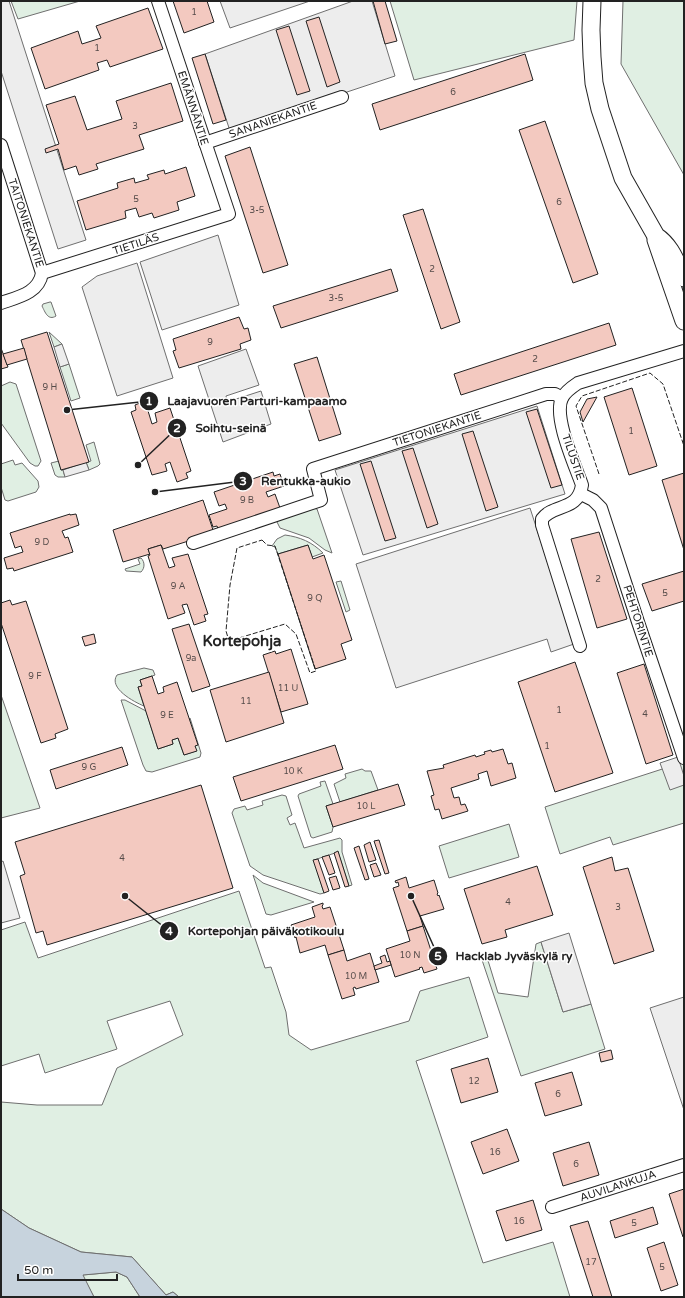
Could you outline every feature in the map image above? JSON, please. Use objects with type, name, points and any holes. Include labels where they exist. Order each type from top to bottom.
[{"type":"main road","points":[[592,1],[592,57],[594,83],[600,109],[623,178],[656,236],[669,247],[684,278]]},
{"type":"main road","points":[[656,236],[657,243],[684,321]]},
{"type":"street","name":"EMÄNNÄNTIE","points":[[158,1],[229,214]]},
{"type":"street","name":"SANANIEKANTIE","points":[[205,143],[342,97]]},
{"type":"street","name":"TAITONIEKANTIE","points":[[1,145],[40,262],[42,273],[39,284],[33,290],[25,295],[1,303]]},
{"type":"street","name":"TIETILÄS","points":[[42,273],[229,214]]},
{"type":"street","points":[[562,398],[568,390],[578,383],[684,350]]},
{"type":"street","name":"TIETONIEKANTIE","points":[[193,543],[321,500],[313,469],[546,394],[555,394],[562,398]]},
{"type":"street","name":"TILUSTIE","points":[[562,398],[559,410],[561,423],[582,485],[581,494],[577,499],[564,507],[546,513],[542,519],[542,525],[580,646]]},
{"type":"street","name":"PEHTORINTIE","points":[[581,494],[593,500],[601,508],[684,758]]},
{"type":"street","name":"AUVILANKUJA","points":[[552,1208],[684,1165]]},
{"type":"green space","points":[[11,1],[80,1],[18,19]]},
{"type":"green space","points":[[390,1],[577,1],[574,40],[414,80]]},
{"type":"green space","points":[[623,1],[684,1],[684,175],[621,64]]},
{"type":"green space","points":[[51,302],[56,316],[49,317],[42,306],[43,304]]},
{"type":"green space","points":[[49,332],[62,344],[54,347]]},
{"type":"green space","points":[[69,364],[80,398],[71,401],[60,367]]},
{"type":"green space","points":[[10,382],[16,384],[41,461],[38,466],[30,463],[1,423],[1,386]]},
{"type":"green space","points":[[94,442],[100,464],[89,470],[86,462],[91,461],[86,445]]},
{"type":"green space","points":[[13,460],[15,465],[22,463],[38,481],[39,487],[36,492],[8,501],[5,500],[1,487],[1,464]]},
{"type":"green space","points":[[59,461],[61,470],[63,470],[65,477],[58,477],[55,475],[51,463]]},
{"type":"green space","points":[[311,508],[317,509],[332,553],[325,550],[309,538],[280,528],[277,522],[280,518]]},
{"type":"green space","points":[[285,535],[306,541],[323,553],[312,557],[308,545],[278,554],[275,547],[272,546],[277,539]]},
{"type":"green space","points":[[141,558],[144,565],[141,572],[126,571],[125,569],[140,564],[138,559]]},
{"type":"green space","points":[[341,581],[350,610],[346,612],[336,582]]},
{"type":"green space","points":[[144,668],[153,670],[155,675],[140,680],[142,686],[138,687],[144,706],[123,694],[116,685],[115,680],[117,675]]},
{"type":"green space","points":[[1,695],[40,808],[1,818]]},
{"type":"green space","points":[[121,700],[125,700],[146,711],[158,749],[173,744],[172,740],[178,738],[184,755],[196,751],[190,718],[201,753],[200,757],[152,772],[146,771]]},
{"type":"green space","points":[[684,762],[684,823],[613,845],[610,837],[560,854],[545,807]]},
{"type":"green space","points":[[362,769],[365,771],[371,771],[378,790],[340,802],[334,784],[346,778],[345,774]]},
{"type":"green space","points":[[325,781],[333,804],[326,806],[333,827],[332,832],[313,838],[311,837],[298,796],[299,794],[321,786],[320,782]]},
{"type":"green space","points":[[282,795],[286,796],[292,815],[287,818],[290,825],[295,823],[304,848],[340,838],[342,840],[342,852],[352,885],[349,886],[338,852],[314,860],[324,893],[320,894],[263,875],[250,866],[232,813],[234,809],[245,806],[247,810],[263,805],[262,801]]},
{"type":"green space","points":[[509,824],[519,857],[449,878],[439,846]]},
{"type":"green space","points":[[253,875],[263,883],[314,902],[271,915],[266,914]]},
{"type":"green space","points":[[239,891],[265,968],[271,967],[286,1012],[289,1035],[311,1050],[409,1021],[420,991],[469,977],[488,1037],[416,1061],[483,1263],[553,1242],[570,1297],[179,1297],[173,1292],[166,1295],[132,1257],[81,1252],[29,1228],[1,1209],[1,1102],[37,1105],[102,1105],[117,1068],[183,1035],[170,1001],[107,1021],[117,1049],[45,1073],[39,1054],[1,1066],[1,930],[25,922],[38,958]]},
{"type":"green space","points":[[541,942],[563,1012],[591,1004],[605,1049],[521,1076],[481,957],[486,954],[498,993],[528,997],[536,944]]},
{"type":"green space","points":[[116,1272],[127,1277],[140,1297],[94,1297],[82,1275]]},
{"type":"shaded area","points":[[1,1],[9,1],[86,240],[58,249],[1,71]]},
{"type":"shaded area","points":[[220,1],[310,1],[230,28]]},
{"type":"shaded area","points":[[353,1],[372,1],[395,76],[230,131],[205,54]]},
{"type":"shaded area","points":[[218,235],[239,305],[162,330],[140,262]]},
{"type":"shaded area","points":[[137,263],[173,378],[117,396],[82,287],[97,276]]},
{"type":"shaded area","points":[[62,344],[69,364],[60,367],[54,347]]},
{"type":"shaded area","points":[[246,349],[259,385],[226,396],[227,402],[261,391],[271,424],[223,442],[198,366]]},
{"type":"shaded area","points":[[537,406],[565,494],[363,555],[335,470]]},
{"type":"shaded area","points":[[86,462],[89,470],[65,477],[63,470]]},
{"type":"shaded area","points":[[530,508],[574,644],[551,652],[547,639],[396,688],[356,564]]},
{"type":"shaded area","points":[[678,757],[684,776],[684,785],[670,790],[660,763]]},
{"type":"shaded area","points":[[3,861],[20,918],[1,923],[1,862]]},
{"type":"shaded area","points":[[569,933],[591,1004],[563,1012],[541,942]]},
{"type":"shaded area","points":[[684,997],[684,1110],[650,1008]]},
{"type":"shaded area","points":[[1,1209],[29,1228],[81,1252],[132,1257],[166,1295],[173,1292],[179,1297],[140,1297],[127,1277],[116,1272],[83,1275],[94,1297],[1,1297]]},
{"type":"building","points":[[173,1],[207,1],[214,22],[184,33]]},
{"type":"building","points":[[373,1],[385,1],[397,41],[385,44]]},
{"type":"building","points":[[148,8],[163,49],[110,67],[107,60],[97,63],[99,70],[45,89],[31,48],[78,31],[82,44],[101,38],[96,26]]},
{"type":"building","points":[[319,17],[340,82],[327,87],[306,21]]},
{"type":"building","points":[[289,26],[310,91],[297,95],[276,30]]},
{"type":"building","points":[[205,54],[226,120],[213,124],[192,58]]},
{"type":"building","points":[[525,54],[533,80],[380,130],[372,104]]},
{"type":"building","points":[[171,83],[183,121],[139,135],[144,149],[96,164],[98,169],[79,175],[76,166],[64,170],[58,149],[46,153],[45,149],[59,144],[46,105],[75,96],[87,130],[122,119],[116,101]]},
{"type":"building","points":[[545,121],[598,274],[573,283],[519,130]]},
{"type":"building","points":[[250,147],[288,265],[263,273],[225,156]]},
{"type":"building","points":[[186,167],[195,196],[177,202],[179,210],[154,218],[152,213],[139,217],[136,208],[125,211],[126,218],[86,230],[77,201],[118,188],[117,183],[134,178],[135,183],[149,179],[147,175],[164,170],[165,174]]},
{"type":"building","points":[[423,209],[460,322],[441,329],[403,215]]},
{"type":"building","points":[[391,269],[398,291],[281,328],[273,306]]},
{"type":"building","points":[[239,317],[244,329],[248,328],[251,340],[240,344],[241,349],[179,368],[173,351],[176,350],[173,339]]},
{"type":"building","points":[[609,323],[616,345],[461,395],[454,374]]},
{"type":"building","points":[[47,332],[89,462],[61,470],[21,340]]},
{"type":"building","points":[[1,348],[8,367],[1,369]]},
{"type":"building","points":[[24,348],[27,359],[7,365],[3,354]]},
{"type":"building","points":[[317,357],[341,434],[319,441],[294,364]]},
{"type":"building","points":[[632,388],[657,466],[629,475],[604,397]]},
{"type":"building","points":[[597,397],[583,422],[580,412],[587,399]]},
{"type":"building","points":[[145,401],[152,424],[157,422],[155,413],[170,408],[191,471],[186,473],[188,478],[177,482],[170,462],[165,464],[167,471],[152,475],[131,412],[136,410],[135,405]]},
{"type":"building","points":[[537,409],[562,485],[551,488],[526,412]]},
{"type":"building","points":[[473,431],[498,507],[486,511],[462,434]]},
{"type":"building","points":[[413,448],[438,524],[427,528],[402,451]]},
{"type":"building","points":[[371,461],[396,538],[385,541],[360,464]]},
{"type":"building","points":[[273,472],[274,476],[280,474],[284,486],[266,492],[268,497],[275,494],[280,508],[218,529],[217,526],[213,527],[209,515],[227,509],[225,504],[219,506],[214,492]]},
{"type":"building","points":[[684,473],[684,550],[662,480]]},
{"type":"building","points":[[203,500],[214,533],[163,549],[161,545],[148,549],[150,554],[123,562],[113,530]]},
{"type":"building","points":[[70,514],[76,514],[79,525],[62,531],[65,538],[68,537],[73,552],[14,571],[13,568],[7,569],[4,558],[23,552],[21,546],[15,548],[10,533]]},
{"type":"building","points":[[599,532],[627,619],[597,628],[571,539]]},
{"type":"building","points":[[161,545],[169,568],[175,566],[172,558],[188,554],[208,614],[204,615],[206,621],[194,625],[187,604],[182,605],[185,613],[168,619],[148,556],[150,555],[148,549]]},
{"type":"building","points":[[308,545],[313,559],[324,555],[352,640],[341,644],[346,659],[315,669],[278,554]]},
{"type":"building","points":[[684,571],[684,601],[652,611],[642,584]]},
{"type":"building","points":[[10,600],[12,605],[26,601],[68,729],[55,734],[56,738],[41,743],[1,623],[1,603]]},
{"type":"building","points":[[189,624],[210,686],[192,692],[172,629]]},
{"type":"building","points":[[94,634],[96,643],[85,646],[82,637]]},
{"type":"building","points":[[291,649],[308,704],[281,712],[263,655],[275,651],[276,654]]},
{"type":"building","points":[[575,662],[613,773],[555,792],[518,682]]},
{"type":"building","points":[[644,664],[673,755],[646,764],[617,673]]},
{"type":"building","points":[[269,672],[284,723],[226,742],[210,690]]},
{"type":"building","points":[[152,676],[158,694],[164,692],[163,687],[177,682],[198,745],[195,746],[197,751],[184,755],[178,738],[172,740],[173,744],[158,749],[138,687],[142,686],[140,680]]},
{"type":"building","points":[[335,745],[343,769],[241,801],[233,777]]},
{"type":"building","points":[[122,747],[128,765],[56,789],[50,770]]},
{"type":"building","points":[[503,749],[508,764],[512,763],[516,778],[491,786],[487,771],[478,774],[479,779],[451,788],[454,798],[459,797],[461,805],[465,804],[468,811],[442,819],[439,809],[435,810],[431,796],[434,795],[427,771],[444,768],[443,765],[475,755],[476,757],[485,754],[484,752],[491,750],[492,752]]},
{"type":"building","points":[[398,784],[405,805],[333,827],[326,806]]},
{"type":"building","points":[[201,785],[233,888],[47,945],[43,931],[36,933],[20,876],[25,874],[15,842]]},
{"type":"building","points":[[379,840],[389,873],[385,874],[374,841]]},
{"type":"building","points":[[370,842],[376,860],[369,862],[364,845]]},
{"type":"building","points":[[359,846],[369,879],[365,880],[354,848]]},
{"type":"building","points":[[338,851],[349,886],[345,887],[334,853]]},
{"type":"building","points":[[329,855],[335,873],[329,875],[322,857]]},
{"type":"building","points":[[612,857],[615,871],[628,868],[654,951],[614,964],[583,867]]},
{"type":"building","points":[[318,859],[329,891],[324,893],[313,860]]},
{"type":"building","points":[[376,863],[381,875],[374,877],[370,865]]},
{"type":"building","points":[[537,866],[553,915],[505,930],[507,937],[482,944],[464,889]]},
{"type":"building","points":[[336,876],[340,888],[333,890],[329,878]]},
{"type":"building","points":[[406,877],[409,888],[434,880],[437,894],[438,896],[439,895],[444,909],[420,916],[423,926],[407,931],[393,888],[399,886],[398,882],[396,883],[395,881]]},
{"type":"building","points":[[323,903],[323,909],[330,907],[344,950],[328,955],[325,945],[300,953],[291,925],[315,917],[312,907]]},
{"type":"building","points":[[423,926],[437,969],[424,973],[422,967],[395,977],[386,949],[410,941],[407,931]]},
{"type":"building","points":[[344,950],[347,961],[370,953],[379,982],[356,989],[355,987],[353,988],[355,995],[342,999],[328,955]]},
{"type":"building","points":[[385,955],[387,962],[390,961],[391,965],[375,970],[374,966],[382,963],[380,957]]},
{"type":"building","points":[[611,1050],[613,1059],[601,1062],[599,1053]]},
{"type":"building","points":[[488,1058],[498,1092],[461,1103],[451,1069]]},
{"type":"building","points":[[572,1072],[582,1105],[545,1116],[535,1083]]},
{"type":"building","points":[[507,1129],[519,1161],[483,1174],[471,1142]]},
{"type":"building","points":[[589,1142],[599,1175],[563,1186],[553,1153]]},
{"type":"building","points":[[684,1189],[684,1237],[683,1237],[669,1194]]},
{"type":"building","points":[[533,1200],[542,1230],[506,1241],[496,1211]]},
{"type":"building","points":[[653,1207],[658,1224],[615,1238],[610,1221]]},
{"type":"building","points":[[588,1221],[612,1297],[593,1297],[570,1226]]},
{"type":"building","points":[[664,1242],[678,1285],[661,1291],[647,1248]]},
{"type":"fence","points":[[599,474],[576,406],[582,396],[650,373],[663,384],[684,446]]},
{"type":"fence","points":[[262,540],[267,545],[275,546],[316,671],[310,673],[296,634],[285,624],[229,641],[226,631],[230,585],[237,548],[262,540]]},
{"type":"place","name":"Laajavuoren Parturi-kampaamo","points":[[67,410]]},
{"type":"place","name":"Soihtu-seinä","points":[[138,465]]},
{"type":"place","name":"Rentukka-aukio","points":[[155,492]]},
{"type":"place","name":"Kortepohjan päiväkotikoulu","points":[[125,896]]},
{"type":"place","name":"Hacklab Jyväskylä ry","points":[[411,896]]},
{"type":"district","name":"Kortepohja","points":[[242,641]]}]
